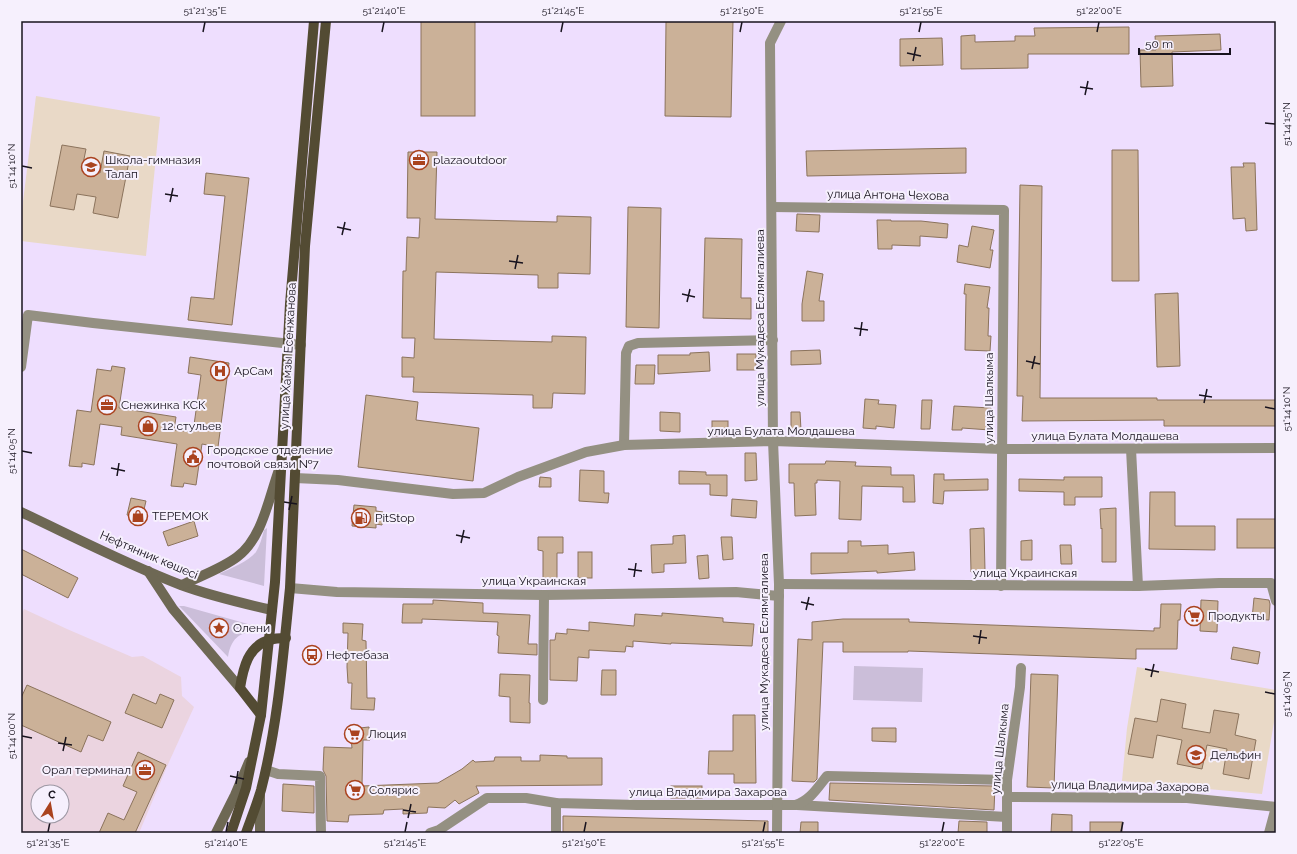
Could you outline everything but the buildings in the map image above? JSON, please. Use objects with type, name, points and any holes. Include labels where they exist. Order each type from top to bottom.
[{"type":"main road","name":"улица Хамзы Есенжанова","points":[[231,833],[246,788],[262,715],[275,582],[290,304],[314,21]]},
{"type":"main road","name":"улица Хамзы Есенжанова","points":[[246,833],[266,770],[286,638],[290,588],[307,230],[326,21]]},
{"type":"main road","points":[[182,585],[238,557],[252,541],[266,512],[273,485],[282,463]]},
{"type":"main road","name":"Нефтянник көшесі","points":[[21,512],[148,571],[182,585],[227,600],[272,610]]},
{"type":"main road","points":[[148,571],[173,609],[262,715]]},
{"type":"main road","points":[[272,610],[288,612]]},
{"type":"main road","points":[[240,688],[243,669],[248,658],[256,647],[269,640],[286,638]]},
{"type":"main road","points":[[216,833],[236,795],[257,742]]},
{"type":"main road","points":[[260,792],[260,833]]},
{"type":"street","name":"улица Мукадеса Еслямгалиева","points":[[777,833],[779,584],[773,441],[770,43],[781,21]]},
{"type":"street","name":"улица Антона Чехова","points":[[772,207],[1004,210]]},
{"type":"street","name":"улица Шалкыма","points":[[1001,586],[1004,210]]},
{"type":"street","points":[[21,367],[28,315],[301,345]]},
{"type":"street","points":[[624,445],[626,353],[630,346],[638,343],[773,340]]},
{"type":"street","name":"улица Булата Молдашева","points":[[295,478],[338,480],[453,494],[484,493],[518,477],[586,452],[624,445],[773,441],[1002,449],[1276,448]]},
{"type":"street","points":[[1131,449],[1138,586]]},
{"type":"street","name":"улица Украинская","points":[[779,584],[1138,586],[1271,583],[1276,601]]},
{"type":"street","name":"улица Украинская","points":[[290,588],[337,592],[544,595],[736,592],[779,596]]},
{"type":"street","points":[[543,700],[544,595]]},
{"type":"street","name":"улица Шалкыма","points":[[1007,833],[1007,780],[1020,687],[1021,668]]},
{"type":"street","points":[[266,770],[278,774],[320,776],[320,833]]},
{"type":"street","name":"улица Владимира Захарова","points":[[430,833],[439,830],[487,798],[526,798],[556,803],[645,805],[795,805],[808,799],[827,776],[1007,780]]},
{"type":"street","name":"улица Владимира Захарова","points":[[1007,797],[1187,798],[1276,807]]},
{"type":"street","points":[[556,803],[556,833]]},
{"type":"street","points":[[795,805],[1007,817]]},
{"type":"street","points":[[1269,833],[1276,807]]},
{"type":"shaded area","name":"Школа-гимназия Талап","points":[[36,96],[160,117],[146,256],[21,241],[21,218]]},
{"type":"shaded area","points":[[267,528],[264,586],[219,574],[253,556],[259,547],[264,530]]},
{"type":"shaded area","points":[[179,606],[184,606],[255,626],[256,631],[244,633],[236,638],[233,641],[228,657]]},
{"type":"shaded area","points":[[24,609],[132,657],[143,656],[181,677],[182,696],[194,707],[139,833],[21,833],[21,615]]},
{"type":"shaded area","points":[[854,666],[923,668],[922,702],[853,700]]},
{"type":"shaded area","name":"Дельфин","points":[[1137,667],[1276,690],[1276,710],[1262,794],[1122,781],[1127,728]]},
{"type":"place","name":"plazaoutdoor","points":[[419,160]]},
{"type":"place","name":"Школа-гимназия Талап","points":[[91,167]]},
{"type":"place","name":"АрСам","points":[[220,371]]},
{"type":"place","name":"Снежинка КСК","points":[[107,405]]},
{"type":"place","name":"12 стульев","points":[[148,426]]},
{"type":"place","name":"Городское отделение почтовой связи №7","points":[[193,457]]},
{"type":"place","name":"ТЕРЕМОК","points":[[138,516]]},
{"type":"place","name":"PitStop","points":[[361,518]]},
{"type":"place","name":"Продукты","points":[[1194,616]]},
{"type":"place","name":"Олени","points":[[219,628]]},
{"type":"place","name":"Нефтебаза","points":[[312,655]]},
{"type":"place","name":"Люция","points":[[354,734]]},
{"type":"place","name":"Дельфин","points":[[1196,755]]},
{"type":"place","name":"Орал терминал","points":[[145,770]]},
{"type":"place","name":"Солярис","points":[[355,790]]}]
